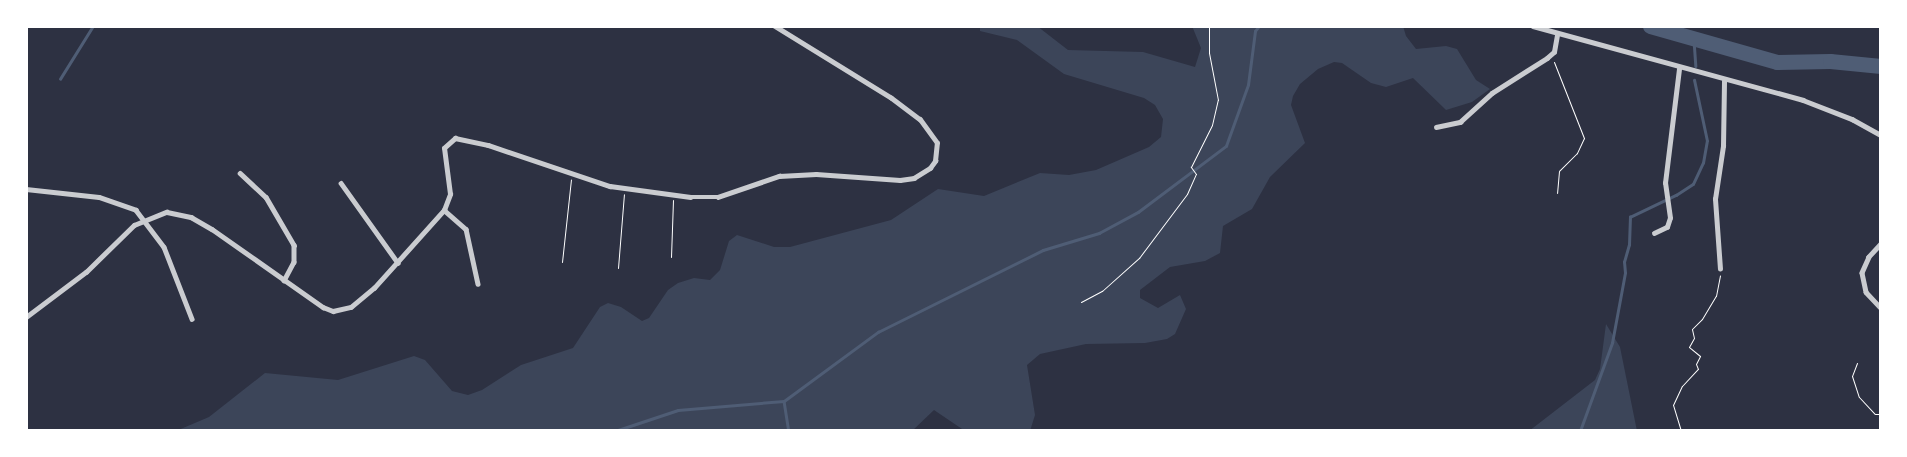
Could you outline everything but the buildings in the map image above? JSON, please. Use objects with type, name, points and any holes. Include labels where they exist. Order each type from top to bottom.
[{"type":"street","points":[[26,317],[86,272],[144,219],[167,212],[191,217],[323,307],[341,310],[360,300],[398,263],[444,210],[450,184],[444,148],[455,138],[488,145],[572,174],[625,189],[673,195],[718,196],[765,179],[791,175],[914,178],[926,172],[936,161],[937,143],[929,129],[920,120],[891,98],[774,26]]},
{"type":"street","points":[[1533,26],[1556,35],[1679,69],[1803,100],[1852,119],[1881,135]]},
{"type":"street","points":[[1436,127],[1460,122],[1492,93],[1551,54],[1556,35]]},
{"type":"street","points":[[1654,233],[1667,227],[1670,218],[1665,183],[1679,69]]},
{"type":"street","points":[[1720,269],[1715,199],[1723,146],[1724,81]]},
{"type":"street","points":[[240,173],[266,197],[294,245],[294,262],[284,281]]},
{"type":"street","points":[[341,182],[398,263]]},
{"type":"street","points":[[26,189],[114,200],[133,208],[144,219],[164,247],[192,319]]},
{"type":"street","points":[[444,210],[466,229],[478,284]]},
{"type":"street","points":[[1881,244],[1869,257],[1862,272],[1866,292],[1881,308]]},
{"type":"path","points":[[1081,302],[1102,291],[1139,258],[1187,194],[1196,174],[1191,167],[1212,124],[1218,100],[1209,53],[1209,26]]},
{"type":"path","points":[[1551,54],[1584,138],[1577,153],[1559,171],[1557,193]]},
{"type":"path","points":[[562,262],[572,174]]},
{"type":"path","points":[[618,268],[625,189]]},
{"type":"path","points":[[671,257],[673,195]]},
{"type":"path","points":[[1681,431],[1673,405],[1682,386],[1698,369],[1696,364],[1700,356],[1689,347],[1694,338],[1692,329],[1702,319],[1716,296],[1720,269]]},
{"type":"path","points":[[1857,363],[1852,376],[1859,397],[1875,414],[1881,414]]},
{"type":"shaded area","points":[[980,26],[1037,26],[1068,50],[1143,52],[1195,67],[1201,48],[1192,26],[1403,26],[1406,36],[1416,49],[1446,46],[1457,49],[1476,80],[1490,89],[1472,102],[1446,110],[1413,78],[1386,87],[1371,83],[1342,63],[1334,62],[1318,69],[1300,84],[1293,96],[1291,105],[1305,143],[1270,177],[1252,209],[1223,226],[1220,253],[1205,261],[1170,267],[1140,290],[1140,298],[1158,308],[1180,295],[1186,309],[1175,334],[1167,339],[1145,343],[1086,344],[1040,354],[1027,365],[1035,415],[1030,431],[965,431],[934,410],[912,431],[176,431],[209,417],[265,373],[338,380],[414,356],[425,360],[452,391],[468,395],[482,390],[521,365],[573,348],[600,307],[608,303],[621,307],[642,321],[649,318],[668,290],[678,283],[694,278],[710,280],[720,270],[729,241],[737,235],[774,247],[790,247],[891,220],[938,189],[984,196],[1040,173],[1069,175],[1096,170],[1149,147],[1161,137],[1163,119],[1155,105],[1144,98],[1064,74],[1017,40],[980,31]]},
{"type":"shaded area","points":[[1606,324],[1620,347],[1637,431],[1529,431],[1595,380],[1600,369]]},
{"type":"waterway","points":[[60,79],[93,26]]},
{"type":"waterway","points":[[615,431],[678,410],[784,401],[878,332],[1043,250],[1099,233],[1138,212],[1226,146],[1248,85],[1255,31],[1259,26]]},
{"type":"waterway","points":[[1650,26],[1777,62],[1830,61],[1881,66]]},
{"type":"waterway","points":[[1694,40],[1696,66]]},
{"type":"waterway","points":[[1580,431],[1612,343],[1625,273],[1624,262],[1629,245],[1630,217],[1676,195],[1693,184],[1703,163],[1707,141],[1694,80]]},
{"type":"waterway","points":[[784,401],[789,431]]}]
